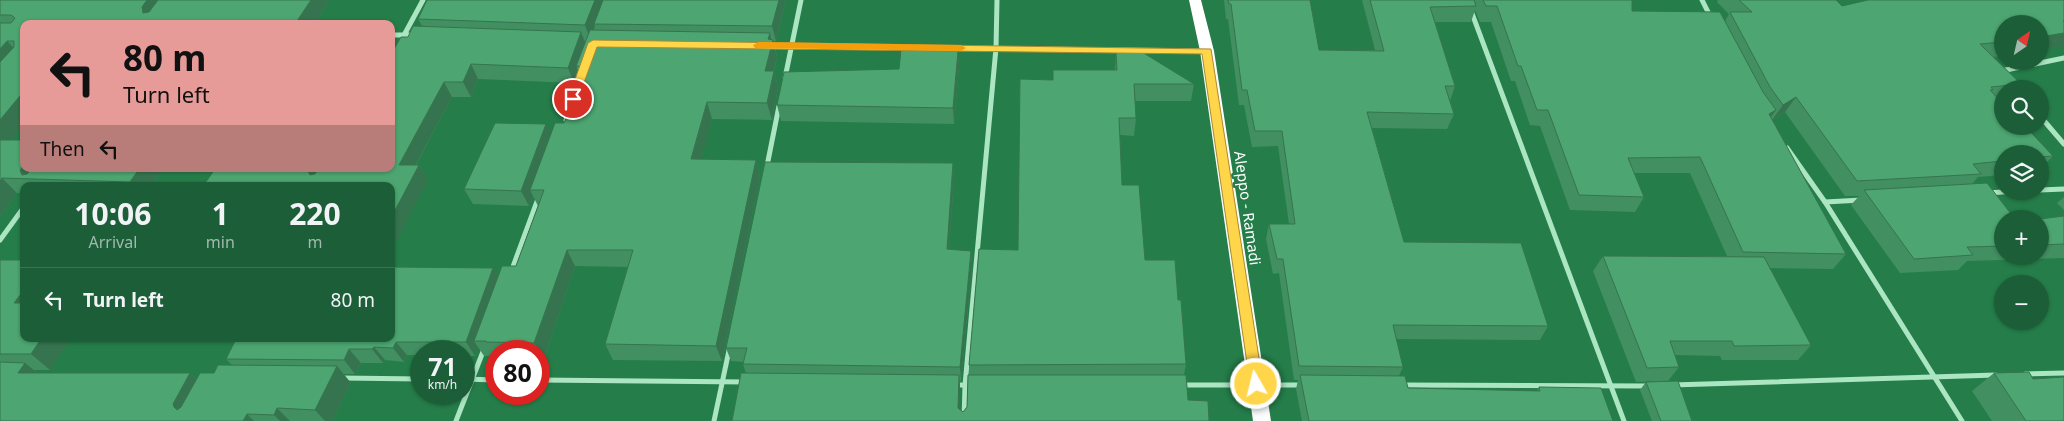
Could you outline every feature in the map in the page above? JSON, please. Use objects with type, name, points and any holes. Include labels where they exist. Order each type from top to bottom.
[{"type":"highway","name":"Aleppo - Ramadi","points":[[1195,0],[1207,51],[1262,421]]},
{"type":"street","points":[[400,43],[423,0]]},
{"type":"street","points":[[784,84],[801,0]]},
{"type":"street","points":[[964,421],[965,385],[996,48],[997,0]]},
{"type":"street","points":[[1467,0],[1624,421]]},
{"type":"street","points":[[1702,0],[1716,26]]},
{"type":"street","points":[[395,35],[414,36]]},
{"type":"street","points":[[762,46],[1207,51]]},
{"type":"street","points":[[2006,76],[2000,70],[2064,58]]},
{"type":"street","points":[[563,127],[587,62]]},
{"type":"street","points":[[766,170],[780,104]]},
{"type":"street","points":[[2049,126],[2064,144]]},
{"type":"street","points":[[1785,145],[1825,202],[1962,421]]},
{"type":"street","points":[[2049,190],[2064,189]]},
{"type":"street","points":[[1978,193],[1994,192]]},
{"type":"street","points":[[510,277],[540,193]]},
{"type":"street","points":[[1825,202],[1873,199]]},
{"type":"street","points":[[0,240],[20,212]]},
{"type":"street","points":[[714,421],[732,334]]},
{"type":"street","points":[[475,373],[485,345]]},
{"type":"street","points":[[2014,375],[2064,372]]},
{"type":"street","points":[[1394,385],[1611,387],[2004,375]]},
{"type":"street","points":[[334,378],[410,379]]},
{"type":"street","points":[[550,380],[752,382]]},
{"type":"street","points":[[1179,384],[1315,385]]},
{"type":"street","points":[[946,385],[985,385]]},
{"type":"street","points":[[456,421],[462,405]]},
{"type":"building","points":[[0,0],[147,0],[142,7],[143,13],[149,12],[158,0],[311,0],[298,20],[20,20],[20,96],[0,120],[0,62],[14,47],[14,41],[7,41],[0,49],[0,23],[11,23],[15,18],[11,15],[0,15]]},
{"type":"building","points":[[427,0],[595,0],[585,25],[418,19]]},
{"type":"building","points":[[603,0],[779,0],[772,26],[594,24]]},
{"type":"building","points":[[1228,0],[1310,0],[1319,50],[1384,51],[1370,0],[1474,0],[1476,6],[1430,7],[1455,86],[1445,86],[1454,114],[1367,112],[1404,242],[1521,243],[1548,326],[1393,325],[1403,367],[1299,366],[1283,259],[1277,259],[1269,224],[1295,224],[1282,131],[1255,131],[1247,90],[1242,90],[1231,4],[1229,4]]},
{"type":"building","points":[[1483,0],[1632,0],[1632,11],[1720,12],[1763,92],[1776,110],[1769,114],[1846,254],[1743,252],[1700,157],[1628,158],[1644,197],[1579,195],[1548,110],[1537,110],[1521,66],[1518,66],[1497,6],[1486,6]]},
{"type":"building","points":[[1739,0],[1836,0],[1842,6],[1868,0],[2064,0],[2064,33],[2049,36],[2049,15],[1994,15],[1994,43],[1980,44],[1994,58],[1994,70],[2007,70],[2017,80],[1994,80],[1994,87],[1991,87],[1993,90],[1990,90],[1994,94],[1994,135],[2033,135],[2043,145],[1994,145],[1994,162],[1973,164],[1981,174],[1857,181],[1796,97],[1783,105],[1770,87],[1730,12],[1752,12]]},
{"type":"building","points":[[413,26],[581,32],[568,68],[471,64],[463,82],[444,82],[399,165],[419,165],[395,210],[395,182],[206,182],[213,172],[308,172],[310,175],[316,172],[395,172],[395,47],[401,37],[408,37]]},
{"type":"building","points":[[590,30],[770,33],[768,39],[773,40],[765,71],[774,71],[767,103],[707,102],[691,159],[756,160],[716,346],[605,344],[633,250],[567,250],[535,340],[474,340],[502,266],[516,266],[544,190],[530,190],[555,123],[564,123],[589,67],[576,66]]},
{"type":"building","points":[[901,50],[958,51],[953,108],[777,105],[784,72],[899,69]]},
{"type":"building","points":[[1116,52],[1142,52],[1194,84],[1134,84],[1136,118],[1119,118],[1122,185],[1139,185],[1145,260],[1175,260],[1178,300],[1181,300],[1186,364],[969,365],[979,249],[1018,250],[1020,79],[1053,80],[1053,70],[1117,70]]},
{"type":"building","points":[[495,123],[546,124],[521,191],[464,189]]},
{"type":"building","points":[[0,140],[20,140],[20,172],[22,175],[29,172],[137,172],[130,182],[2,178],[0,181]]},
{"type":"building","points":[[765,162],[953,163],[947,249],[971,251],[960,367],[743,364],[747,348],[726,348]]},
{"type":"building","points":[[1987,183],[1994,192],[1994,200],[2000,200],[2008,210],[1994,210],[1994,246],[1967,247],[1973,255],[1914,259],[1864,190]]},
{"type":"building","points":[[2064,216],[2064,244],[2049,245],[2049,218]]},
{"type":"building","points":[[1603,256],[1764,257],[1811,345],[1734,346],[1732,341],[1670,341],[1679,367],[1647,368]]},
{"type":"building","points":[[0,260],[20,260],[20,295],[14,303],[20,303],[20,342],[39,342],[31,354],[0,354]]},
{"type":"building","points":[[395,267],[493,268],[467,340],[410,340],[410,342],[396,342],[393,348],[349,349],[344,360],[226,359],[234,342],[395,342]]},
{"type":"building","points":[[0,362],[25,363],[18,373],[190,373],[173,404],[177,410],[181,407],[200,373],[214,373],[218,365],[337,366],[315,410],[277,408],[274,415],[247,414],[243,421],[0,421]]},
{"type":"building","points":[[2029,372],[2033,379],[2064,377],[2064,421],[2026,421],[1994,373]]},
{"type":"building","points":[[741,373],[959,375],[958,408],[963,412],[967,407],[968,375],[1186,375],[1188,400],[1208,401],[1209,421],[732,421]]},
{"type":"building","points":[[1300,375],[1405,376],[1408,388],[1540,391],[1539,387],[1601,388],[1613,421],[1309,421]]},
{"type":"building","points":[[1678,381],[1692,421],[1661,421],[1646,382]]},
{"type":"slow traffic","points":[[759,45],[961,48]]},
{"type":"route","points":[[573,99],[593,43],[1207,51],[1256,384]]}]
